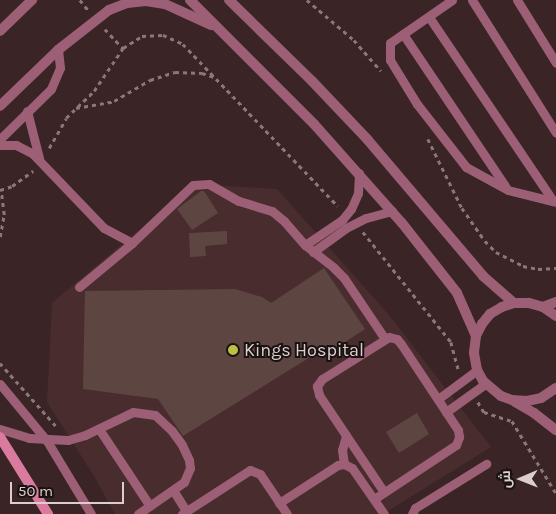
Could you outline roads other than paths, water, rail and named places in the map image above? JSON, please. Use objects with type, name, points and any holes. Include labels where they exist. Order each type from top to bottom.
[{"type":"main road","points":[[0,438],[48,514]]},
{"type":"street","points":[[0,31],[32,0]]},
{"type":"street","points":[[190,0],[268,76],[392,211],[458,293],[476,336]]},
{"type":"street","points":[[229,0],[346,117],[419,199],[483,276],[514,303]]},
{"type":"street","points":[[0,106],[58,50],[96,18],[109,10],[127,4],[146,1],[165,4],[221,29]]},
{"type":"street","points":[[543,307],[556,302]]},
{"type":"street","points":[[556,316],[543,307],[529,303],[514,303],[490,314],[476,336],[474,353],[477,370],[485,384],[501,396],[534,412],[556,430]]},
{"type":"street","points":[[512,400],[527,401],[541,398],[556,388]]},
{"type":"lane","points":[[452,0],[429,18],[390,43],[390,60],[417,104],[466,167],[508,190],[555,202]]},
{"type":"lane","points":[[472,0],[556,133]]},
{"type":"lane","points":[[517,0],[556,63]]},
{"type":"lane","points":[[429,18],[555,202]]},
{"type":"lane","points":[[403,34],[508,190]]},
{"type":"lane","points":[[0,139],[51,88],[57,79],[60,68],[58,50]]},
{"type":"lane","points":[[27,111],[40,160]]},
{"type":"lane","points":[[0,145],[16,145],[40,160],[104,228],[132,243]]},
{"type":"lane","points":[[305,245],[347,215],[358,193],[359,173]]},
{"type":"lane","points":[[79,287],[132,243],[187,190],[201,184],[216,187],[239,201],[272,211],[284,221],[305,245],[344,278],[385,339]]},
{"type":"lane","points":[[313,252],[335,234],[356,222],[392,211]]},
{"type":"lane","points":[[374,499],[458,441],[458,430],[401,344],[393,338],[385,339],[322,379],[317,386],[318,396],[384,492]]},
{"type":"lane","points":[[438,399],[477,370]]},
{"type":"lane","points":[[0,384],[47,441],[91,514]]},
{"type":"lane","points":[[446,412],[485,384]]},
{"type":"lane","points":[[0,430],[47,441],[68,440],[99,429],[133,412],[148,413],[161,419],[182,445],[189,460],[188,476],[184,482],[138,514]]},
{"type":"lane","points":[[99,429],[150,506]]},
{"type":"lane","points":[[344,464],[342,450],[346,436]]},
{"type":"lane","points":[[279,503],[338,465],[344,464],[352,468],[384,514]]},
{"type":"lane","points":[[412,514],[415,508],[486,464]]},
{"type":"lane","points":[[173,490],[184,513],[250,470],[260,474],[287,514]]},
{"type":"place","name":"Kings Hospital","points":[[233,350]]}]
